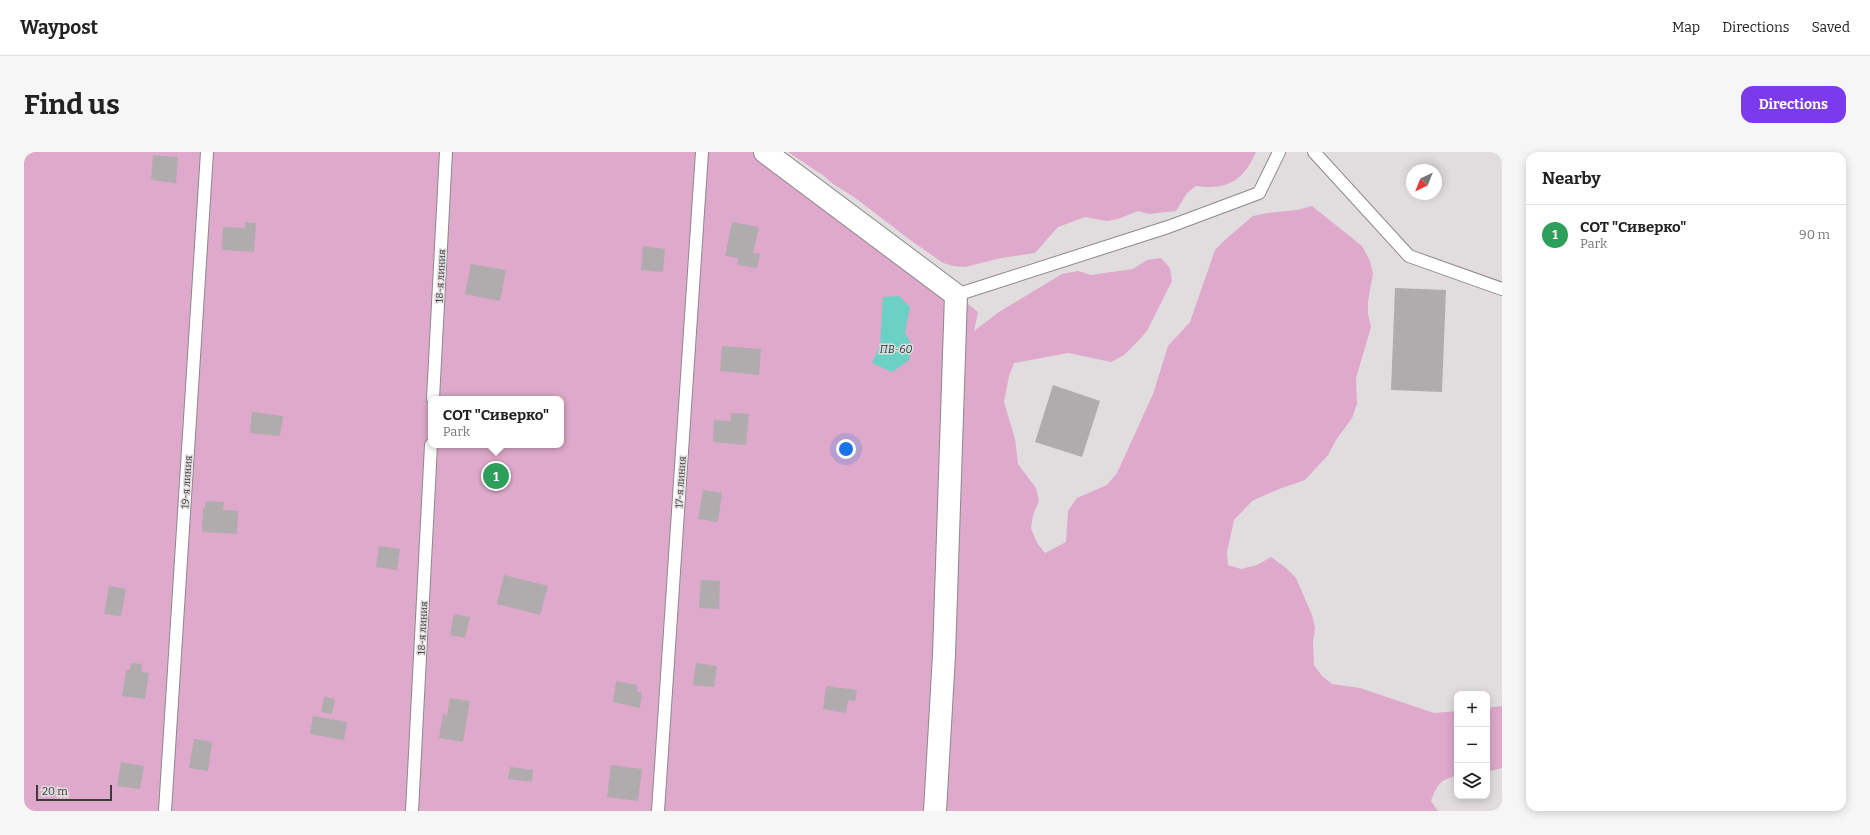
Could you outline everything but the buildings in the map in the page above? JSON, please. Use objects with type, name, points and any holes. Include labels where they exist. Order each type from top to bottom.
[{"type":"street","points":[[765,152],[956,295],[944,655],[935,811]]},
{"type":"lane","name":"19-я линия","points":[[165,811],[207,152]]},
{"type":"lane","name":"18-я линия","points":[[433,396],[446,152]]},
{"type":"lane","name":"17-я линия","points":[[658,811],[702,152]]},
{"type":"lane","points":[[956,295],[1168,227],[1259,193],[1279,152]]},
{"type":"lane","points":[[1314,152],[1409,256],[1502,289]]},
{"type":"lane","name":"18-я линия","points":[[412,811],[431,448]]},
{"type":"shaded area","points":[[24,152],[783,152],[978,312],[974,331],[999,312],[1062,274],[1078,271],[1091,275],[1133,269],[1147,260],[1161,258],[1170,268],[1172,281],[1147,331],[1124,355],[1111,362],[1068,353],[1014,363],[1009,376],[1004,402],[1015,439],[1018,464],[1036,488],[1039,501],[1033,515],[1031,528],[1037,543],[1045,553],[1066,542],[1068,511],[1077,498],[1107,485],[1117,473],[1153,394],[1168,346],[1190,322],[1215,250],[1253,216],[1297,210],[1312,206],[1362,246],[1370,261],[1373,274],[1368,301],[1368,314],[1371,327],[1356,378],[1357,404],[1352,418],[1336,440],[1328,455],[1305,480],[1279,489],[1252,501],[1234,520],[1227,552],[1228,565],[1241,569],[1257,565],[1271,557],[1286,568],[1296,578],[1312,615],[1315,628],[1313,643],[1314,665],[1322,676],[1332,684],[1360,688],[1434,713],[1454,711],[1454,776],[1443,781],[1437,787],[1431,801],[1438,811],[24,811]]},
{"type":"shaded area","points":[[788,152],[1256,152],[1246,170],[1240,177],[1226,185],[1207,187],[1196,186],[1187,193],[1176,211],[1149,214],[1138,211],[1118,219],[1107,221],[1085,217],[1058,227],[1035,253],[1001,258],[965,267],[943,263],[854,197]]},
{"type":"shaded area","points":[[1502,706],[1502,768],[1490,771],[1490,727],[1490,708]]},
{"type":"water","name":"ПВ-60","points":[[899,296],[910,307],[905,332],[912,346],[909,360],[892,372],[872,363],[880,346],[883,297]]},
{"type":"place","name":"СОТ \"Сиверко\"","points":[[496,476]]}]
